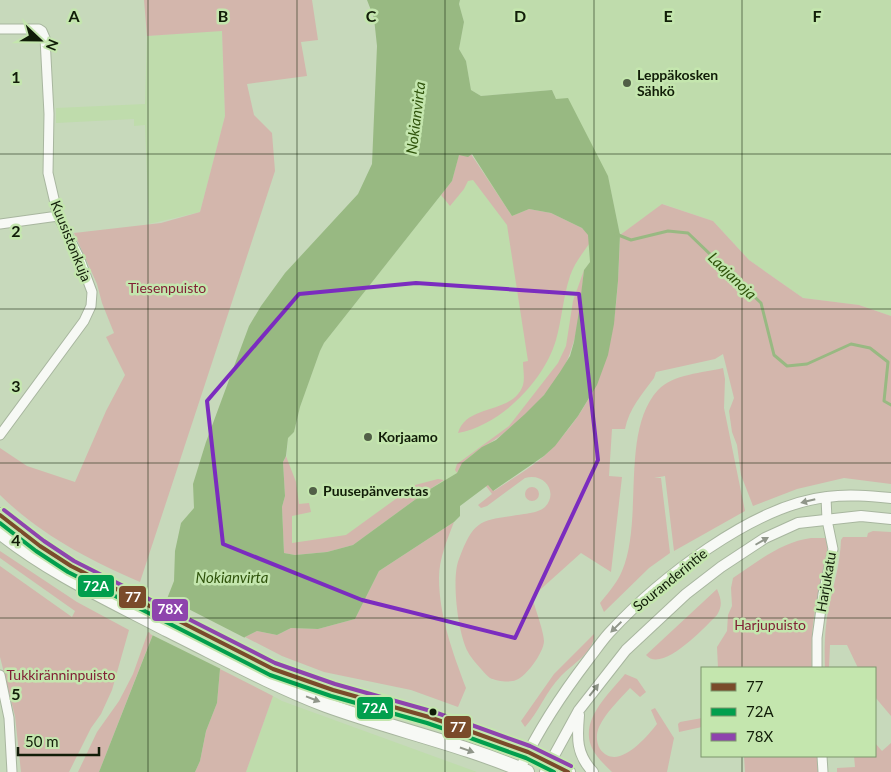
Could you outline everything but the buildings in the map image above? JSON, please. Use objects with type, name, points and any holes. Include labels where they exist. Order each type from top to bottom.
[{"type":"main road","points":[[0,515],[40,546],[132,604],[334,707],[460,748],[523,771]]},
{"type":"main road","points":[[0,532],[25,552],[65,577],[132,604]]},
{"type":"main road","points":[[271,675],[429,717],[528,752],[547,767],[568,772]]},
{"type":"street","name":"Kuusistonkuja","points":[[0,29],[38,29],[42,31],[46,38],[49,114],[48,173],[58,216],[79,257],[92,292],[91,306],[84,321],[0,435]]},
{"type":"street","points":[[0,224],[58,216]]},
{"type":"street","name":"Souranderintie","points":[[523,771],[528,752],[570,683],[608,634],[642,601],[696,556],[732,533],[791,505],[826,497],[860,495],[891,498]]},
{"type":"street","name":"Harjukatu","points":[[818,667],[817,638],[823,594],[833,548],[826,520],[826,497]]},
{"type":"street","name":"Souranderintie","points":[[547,767],[579,710],[608,671],[632,644],[686,594],[721,567],[764,538],[798,523],[862,516],[891,519]]},
{"type":"street","points":[[0,675],[9,718],[12,772]]},
{"type":"street","points":[[579,710],[577,741],[585,762],[593,772]]},
{"type":"street","points":[[822,757],[823,772]]},
{"type":"highlighted area","points":[[416,283],[579,294],[598,460],[515,638],[362,600],[223,544],[207,401],[299,294]]},
{"type":"shaded area","points":[[460,0],[891,0],[891,316],[859,305],[803,298],[749,260],[713,221],[663,204],[620,235],[608,176],[556,99],[552,90],[481,96],[471,90],[466,61],[459,49],[464,22],[459,4]]},
{"type":"shaded area","points":[[222,30],[225,116],[200,212],[149,224],[145,125],[134,126],[134,119],[56,123],[56,108],[145,104],[147,36]]},
{"type":"shaded area","points":[[459,154],[529,209],[589,235],[590,262],[584,270],[574,342],[544,395],[457,473],[353,545],[295,555],[282,535],[288,438],[294,432],[300,407],[320,351],[324,343],[452,181]]},
{"type":"shaded area","points":[[273,696],[282,701],[477,772],[246,772]]},
{"type":"green space","name":"Tiesenpuisto","points":[[144,0],[312,0],[318,40],[301,42],[307,76],[247,84],[254,115],[272,133],[275,171],[140,582],[102,565],[66,545],[32,522],[0,495],[0,448],[27,466],[75,482],[106,411],[125,375],[106,337],[114,333],[102,303],[97,284],[74,233],[161,223],[200,212],[225,116],[222,31],[147,36]]},
{"type":"green space","points":[[459,154],[471,154],[512,216],[529,209],[551,213],[582,228],[589,235],[589,244],[570,276],[556,340],[542,371],[519,399],[505,411],[490,421],[458,433],[463,424],[471,417],[510,401],[518,394],[524,382],[523,362],[528,361],[507,225],[473,180],[468,181],[450,206],[441,195],[452,181]]},
{"type":"green space","points":[[662,204],[713,221],[749,260],[803,298],[859,305],[891,316],[891,484],[844,478],[797,489],[753,506],[741,475],[737,445],[732,432],[729,411],[734,398],[723,354],[715,359],[656,372],[654,378],[633,408],[625,429],[612,429],[609,476],[622,477],[611,572],[581,553],[532,597],[544,637],[543,646],[538,657],[525,674],[516,680],[503,681],[490,678],[469,654],[461,633],[456,592],[459,559],[470,535],[482,523],[540,510],[549,501],[550,490],[538,478],[525,478],[487,506],[481,508],[478,505],[492,494],[486,486],[488,484],[494,491],[534,464],[549,452],[575,421],[590,396],[601,372],[609,347],[617,294],[620,235]]},
{"type":"green space","points":[[584,270],[576,333],[570,353],[559,376],[542,398],[522,418],[503,434],[471,455],[457,473],[455,470],[457,464],[509,426],[558,363],[566,346],[573,301]]},
{"type":"green space","points":[[723,368],[725,379],[724,408],[745,511],[674,551],[665,476],[654,478],[661,478],[670,553],[649,568],[604,612],[600,603],[620,575],[628,550],[632,527],[639,428],[646,407],[664,385],[680,377]]},
{"type":"green space","points":[[286,456],[296,482],[299,504],[309,503],[311,512],[292,516],[292,543],[346,535],[415,485],[438,479],[444,480],[353,545],[327,552],[295,555],[284,553],[282,507],[285,496],[283,462]]},
{"type":"green space","points":[[532,487],[537,489],[539,494],[537,499],[532,501],[527,499],[525,494],[527,489]]},
{"type":"green space","points":[[454,522],[442,557],[439,578],[444,620],[466,688],[458,707],[411,690],[324,672],[282,656],[245,637],[257,631],[277,635],[291,628],[318,629],[355,619],[379,571]]},
{"type":"green space","points":[[873,531],[891,532],[891,716],[876,698],[876,667],[858,667],[847,645],[830,645],[829,667],[825,667],[827,618],[841,540],[843,537],[867,537],[868,533]]},
{"type":"green space","name":"Harjupuisto","points":[[826,538],[827,545],[826,560],[813,623],[812,667],[718,667],[717,647],[727,631],[728,615],[732,606],[731,588],[733,578],[779,548],[800,540]]},
{"type":"green space","name":"Tukkiränninpuisto","points":[[0,551],[77,602],[129,630],[112,690],[69,772],[21,772],[15,716],[0,657],[0,566],[72,617],[75,611],[0,558]]},
{"type":"green space","points":[[717,589],[721,602],[719,611],[693,638],[683,647],[662,658],[653,659],[646,655]]},
{"type":"green space","points":[[148,632],[153,634],[99,772],[78,772],[97,732],[119,701],[133,674]]},
{"type":"green space","points":[[594,634],[591,646],[587,652],[556,682],[525,727],[521,721],[554,674]]},
{"type":"green space","points":[[220,669],[273,696],[246,772],[195,772],[200,761],[206,731],[217,703]]},
{"type":"green space","points":[[625,674],[637,679],[646,692],[640,697],[630,688],[613,706],[598,730],[597,738],[600,749],[607,755],[614,757],[630,751],[657,724],[651,710],[655,708],[674,738],[667,772],[612,772],[598,758],[592,748],[589,738],[589,727],[593,718],[604,699]]},
{"type":"green space","points":[[701,718],[701,727],[679,732],[678,724]]},
{"type":"green space","points":[[891,743],[891,772],[837,772],[837,768],[855,767],[854,757],[876,757],[876,744],[882,751]]},
{"type":"green space","points":[[744,757],[817,757],[818,772],[745,772]]},
{"type":"water","name":"Nokianvirta","points":[[367,0],[460,0],[459,4],[464,22],[459,49],[466,61],[471,90],[481,96],[552,90],[556,99],[568,98],[608,176],[620,235],[614,324],[608,355],[597,385],[578,416],[555,446],[544,456],[493,491],[488,485],[460,506],[460,516],[454,522],[379,571],[355,619],[318,629],[291,628],[277,635],[257,631],[245,637],[220,669],[217,703],[206,731],[200,761],[195,772],[99,772],[174,581],[175,551],[181,523],[194,508],[193,484],[206,442],[249,326],[285,273],[358,194],[372,164],[377,46],[374,18]],"holes":[[[472,154],[512,216],[529,209],[551,213],[582,228],[588,235],[590,262],[584,270],[574,342],[570,356],[560,372],[544,395],[525,414],[496,440],[482,447],[462,463],[457,473],[427,491],[353,545],[327,552],[295,555],[284,553],[282,507],[285,496],[283,462],[286,456],[288,438],[294,432],[300,407],[324,343],[452,181],[459,155],[468,157]]]},
{"type":"pier","points":[[165,597],[247,639],[223,670],[150,634]]},
{"type":"waterway","name":"Laajanoja","points":[[616,234],[631,240],[668,231],[688,233],[761,303],[774,355],[787,366],[807,364],[851,344],[870,348],[888,362],[884,401],[891,405]]},
{"type":"transit line","name":"78X","points":[[4,510],[44,541],[74,561],[275,663],[335,684],[431,711],[466,723],[530,746],[571,766]]},
{"type":"transit line","name":"77","points":[[0,515],[40,546],[71,566],[273,669],[333,690],[429,717],[464,729],[528,752],[568,772]]},
{"type":"transit line","name":"72A","points":[[0,523],[36,551],[68,572],[270,675],[331,696],[427,723],[526,758],[554,772]]},
{"type":"place","name":"Leppäkosken Sähkö","points":[[627,83]]},
{"type":"place","name":"Korjaamo","points":[[368,437]]},
{"type":"place","name":"Puusepänverstas","points":[[313,491]]}]
